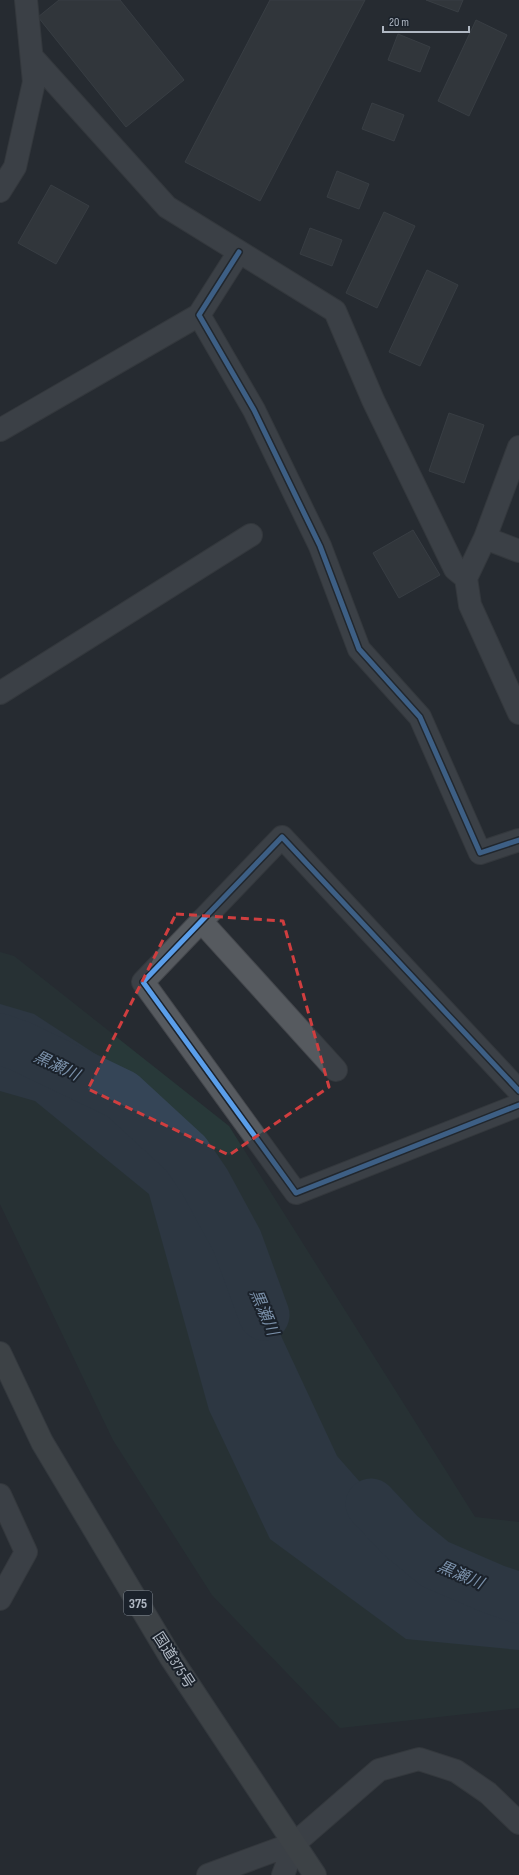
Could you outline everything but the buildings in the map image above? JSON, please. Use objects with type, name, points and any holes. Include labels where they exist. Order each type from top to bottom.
[{"type":"highway","name":"国道375号","points":[[0,1353],[42,1442],[163,1645],[315,1875]]},
{"type":"street","points":[[0,191],[15,166],[34,82],[33,58],[26,0]]},
{"type":"street","points":[[33,58],[167,207],[335,311],[373,400],[455,569],[466,578]]},
{"type":"street","points":[[0,430],[199,316],[239,252]]},
{"type":"street","points":[[199,316],[254,410],[316,539],[359,650],[420,717],[480,853],[519,840]]},
{"type":"street","points":[[519,447],[485,538],[466,578],[470,605],[519,713]]},
{"type":"street","points":[[0,693],[251,535]]},
{"type":"street","points":[[485,538],[519,551]]},
{"type":"street","points":[[519,1091],[282,837],[143,982],[296,1193],[519,1105]]},
{"type":"street","points":[[201,921],[336,1070]]},
{"type":"street","points":[[0,1495],[26,1552],[0,1599]]},
{"type":"street","points":[[208,1875],[295,1843],[379,1770],[419,1759],[456,1771],[488,1793],[519,1823]]},
{"type":"street","points":[[284,1875],[295,1843]]},
{"type":"highlighted area","points":[[176,914],[283,921],[329,1087],[229,1155],[88,1089]]},
{"type":"shaded area","points":[[0,952],[14,956],[229,1126],[475,1517],[519,1522],[519,1708],[340,1728],[212,1595],[113,1440],[0,1204]]},
{"type":"water","points":[[0,1004],[34,1014],[129,1076],[233,1233],[337,1456],[454,1589],[519,1593],[519,1650],[406,1639],[270,1539],[209,1410],[149,1194],[35,1101],[0,1091]]},
{"type":"waterway","name":"黒瀬川","points":[[0,1039],[20,1046],[122,1095],[186,1154],[205,1182],[237,1241],[264,1315]]},
{"type":"waterway","name":"黒瀬川","points":[[371,1504],[400,1535],[435,1564],[493,1589],[519,1598]]},
{"type":"cycle path","points":[[239,252],[199,315],[254,410],[320,546],[359,649],[420,717],[480,853],[519,840]]},
{"type":"cycle path","points":[[519,1091],[282,837],[143,982],[296,1193],[519,1105]]}]
